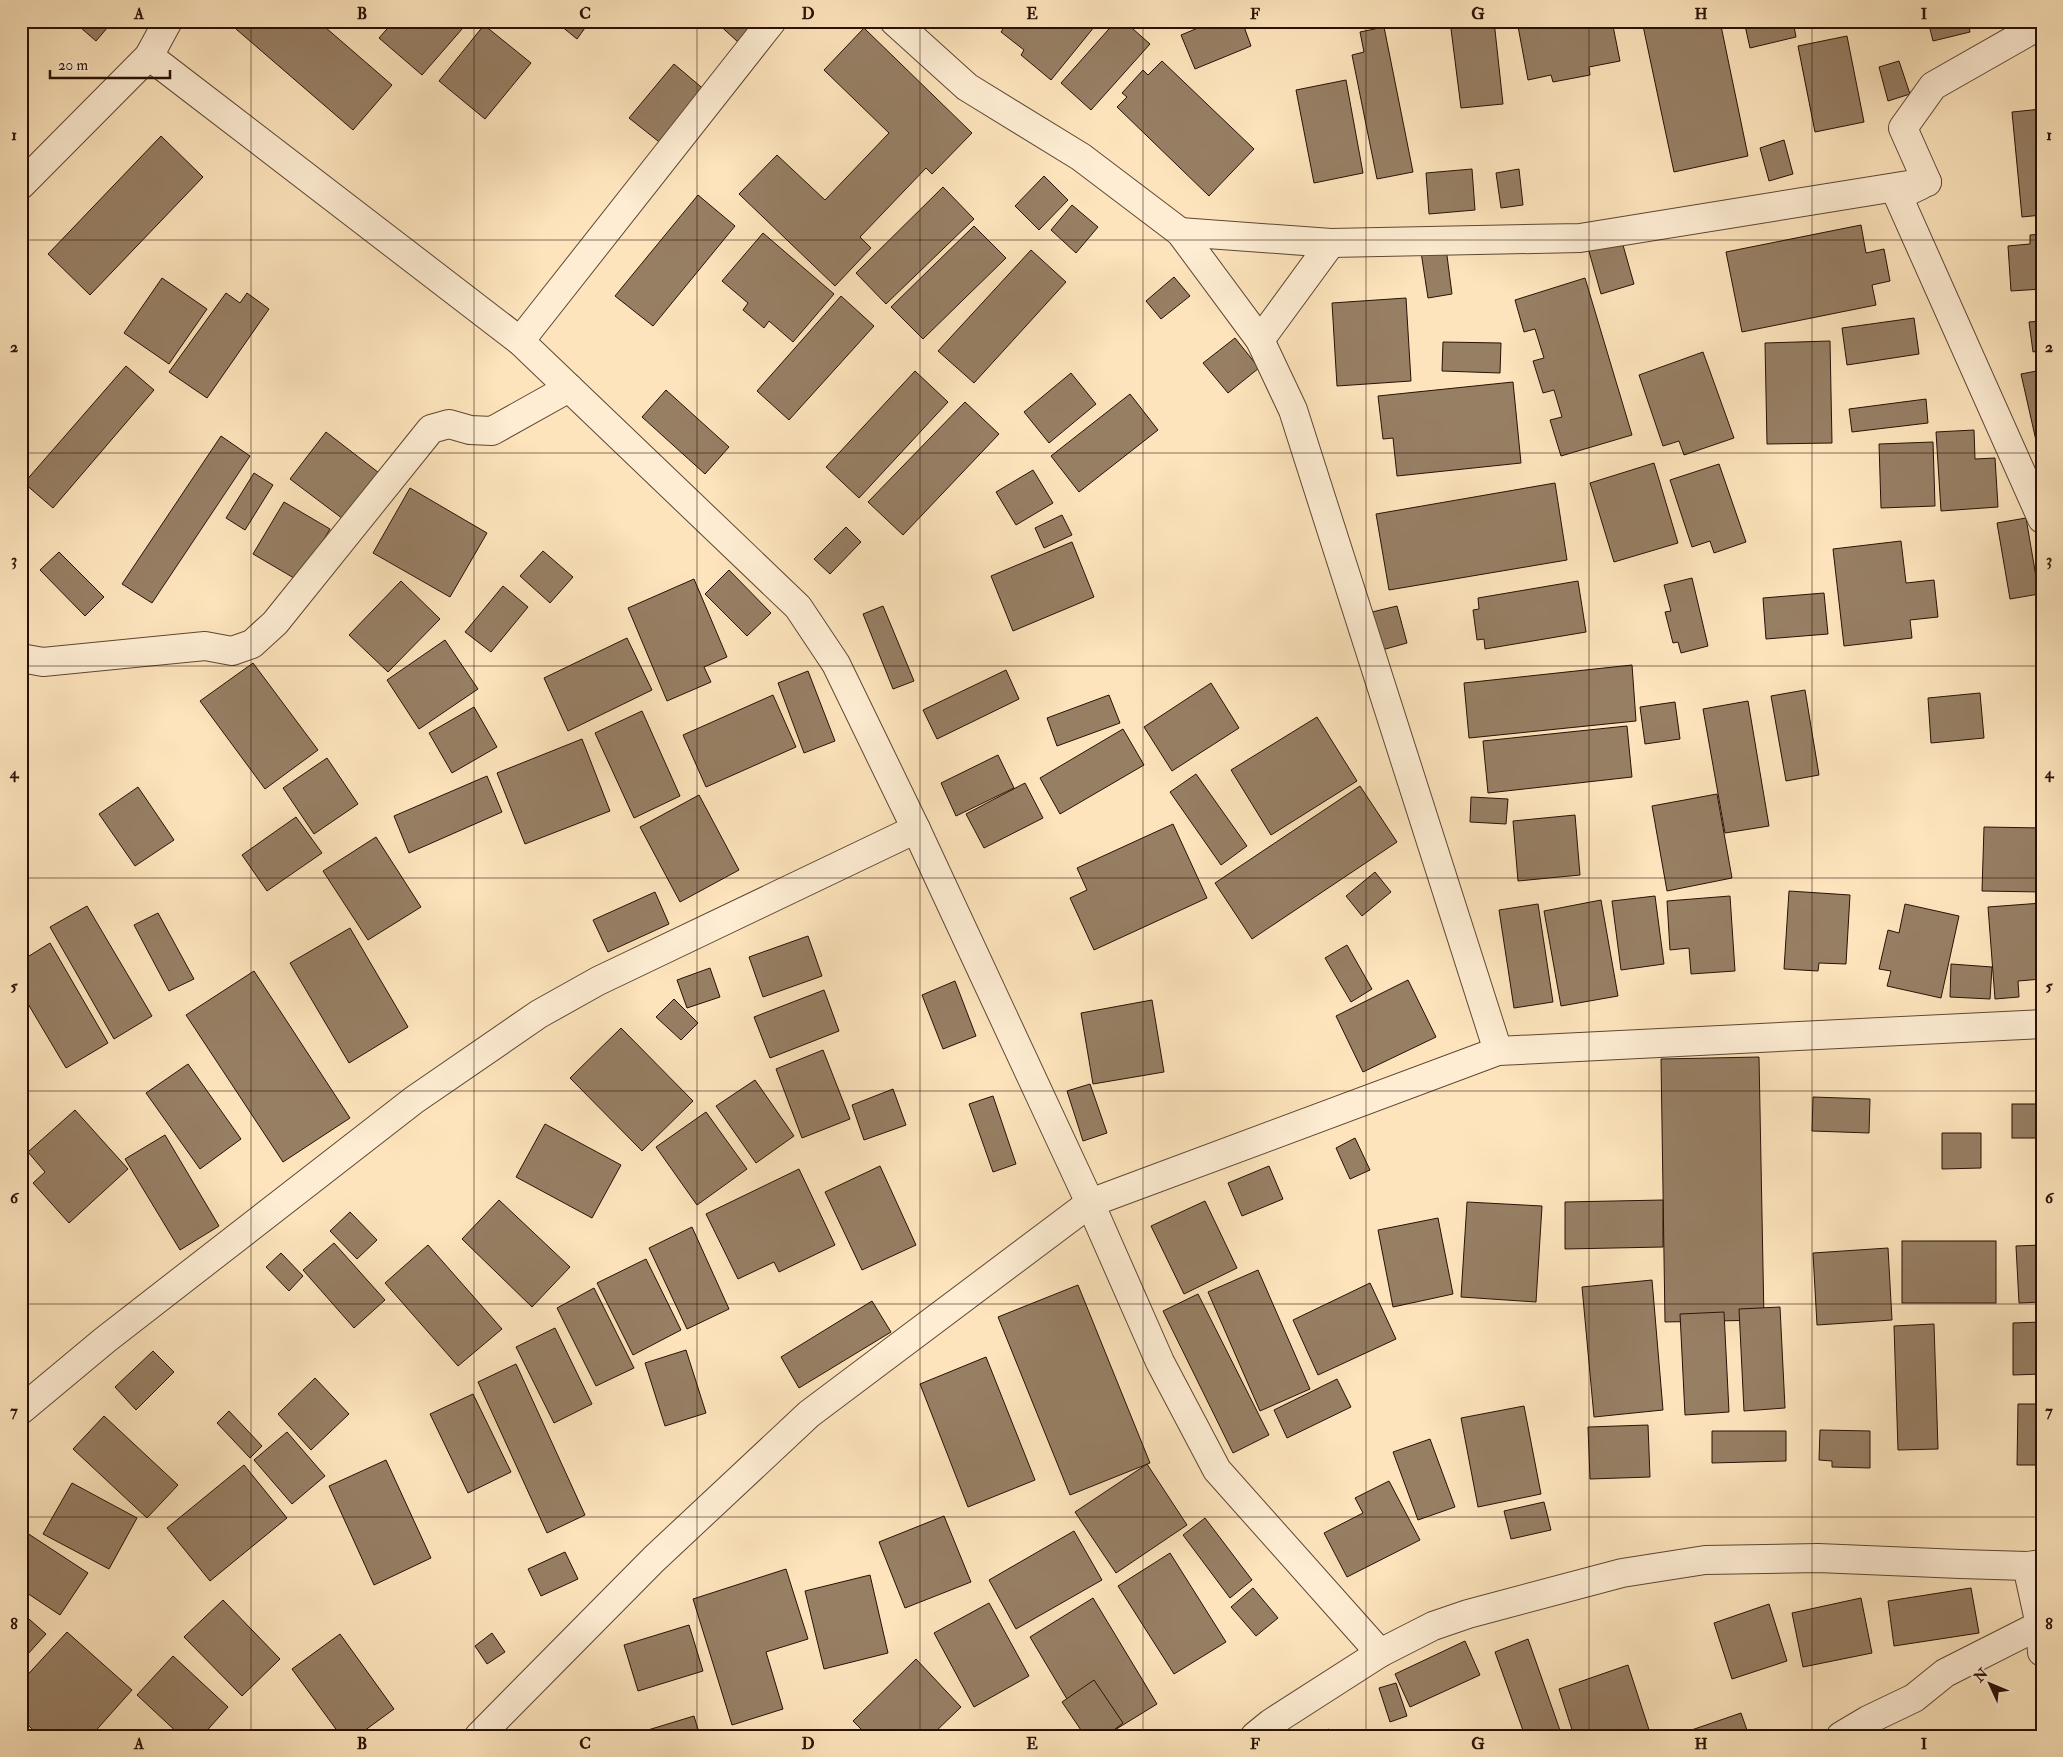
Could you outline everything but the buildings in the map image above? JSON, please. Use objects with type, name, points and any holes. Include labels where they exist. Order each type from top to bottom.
[{"type":"street","points":[[21,185],[149,56],[168,21]]},
{"type":"street","points":[[520,341],[772,21]]},
{"type":"street","points":[[894,21],[967,87],[1081,157],[1180,232],[1260,340],[1293,410],[1498,1051]]},
{"type":"street","points":[[1927,182],[1903,128],[1933,86],[2042,24]]},
{"type":"street","points":[[149,56],[520,341],[798,607],[836,664],[916,829],[1090,1203],[1160,1362],[1217,1470],[1380,1653]]},
{"type":"street","points":[[1180,232],[1331,243],[1580,238],[1927,182]]},
{"type":"street","points":[[1927,182],[1898,196],[2041,513]]},
{"type":"street","points":[[1260,340],[1331,243]]},
{"type":"street","points":[[21,658],[43,662],[205,646],[232,651],[252,644],[275,623],[431,429],[449,424],[470,430],[492,430],[569,388]]},
{"type":"street","points":[[21,1410],[105,1340],[414,1100],[539,1014],[598,982],[916,829]]},
{"type":"street","points":[[479,1736],[654,1560],[809,1414],[1090,1203],[1498,1051],[2042,1024]]},
{"type":"street","points":[[1254,1736],[1271,1723],[1380,1653],[1433,1626],[1622,1573],[1705,1560],[1818,1558],[2034,1565],[2042,1652]]},
{"type":"street","points":[[1841,1736],[1868,1720],[1914,1698],[1945,1673],[2040,1625]]}]
